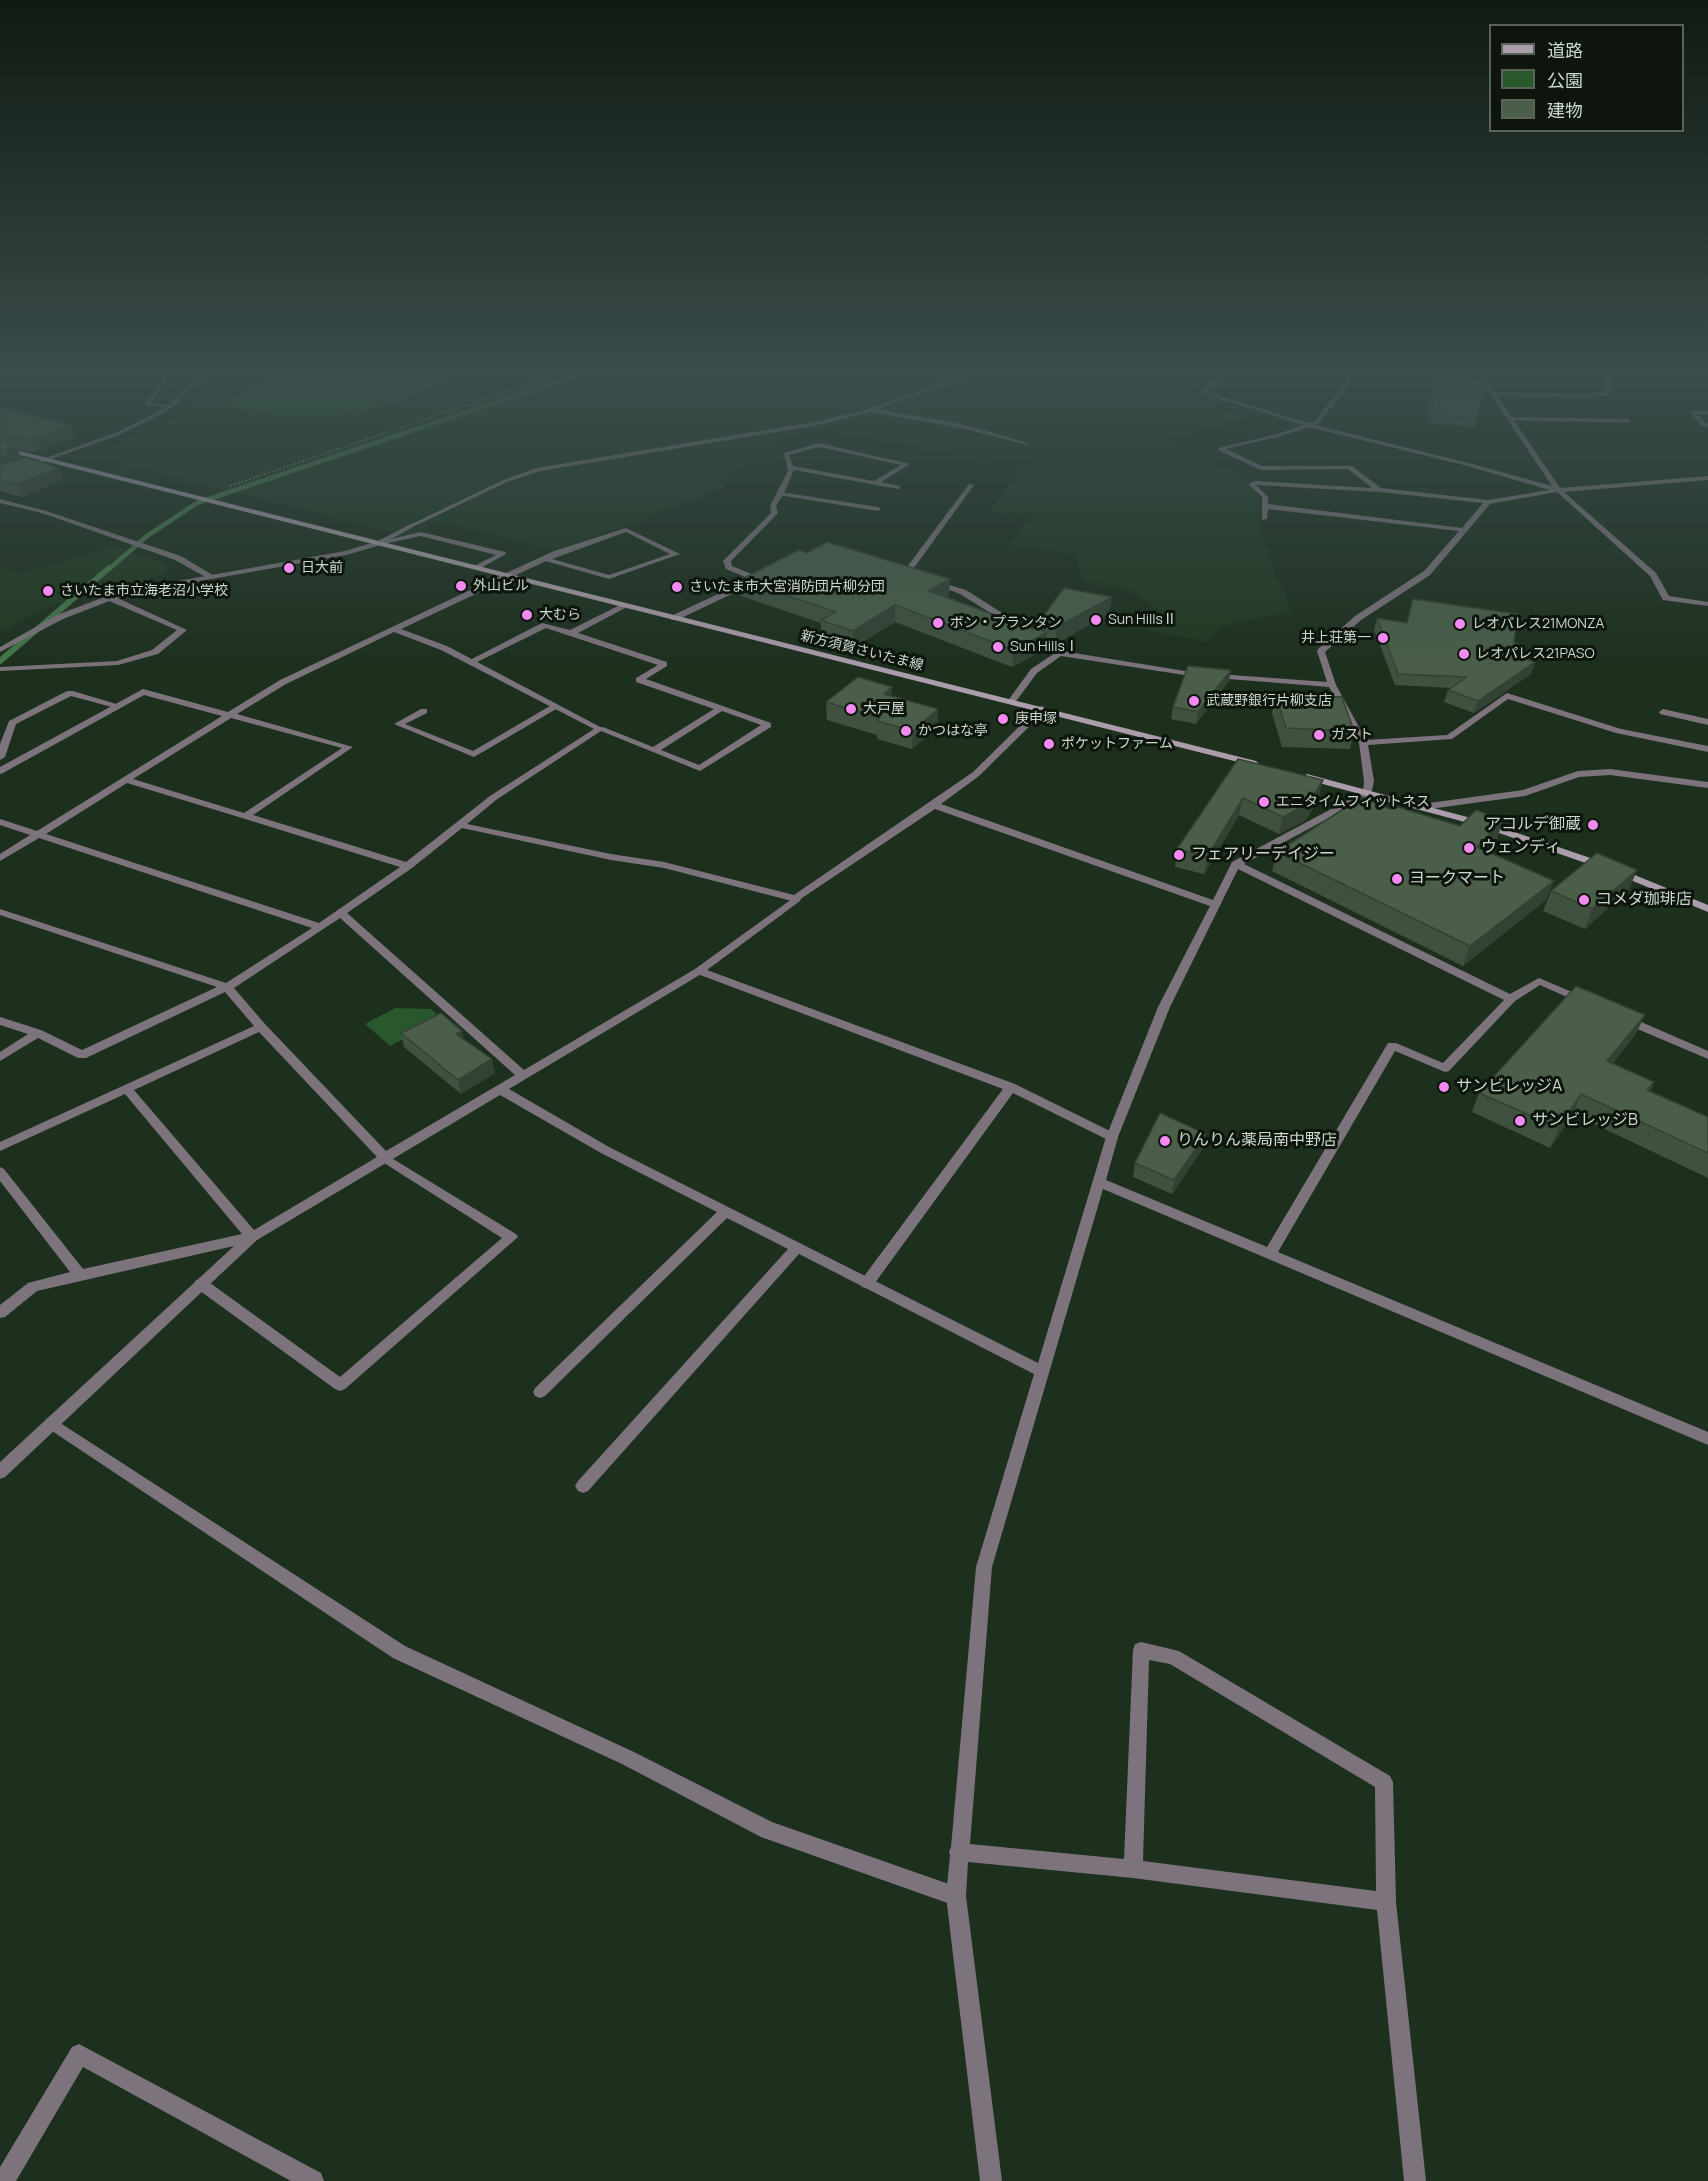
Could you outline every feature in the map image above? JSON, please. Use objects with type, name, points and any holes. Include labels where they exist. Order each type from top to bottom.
[{"type":"main road","name":"新方須賀さいたま線","points":[[108,475],[1267,767]]},
{"type":"main road","points":[[1301,776],[1422,807],[1537,842],[1667,891],[1708,909]]},
{"type":"street","points":[[378,543],[505,481],[524,475]]},
{"type":"street","points":[[756,579],[729,567],[727,561],[775,513],[773,506],[789,475]]},
{"type":"street","points":[[831,475],[898,487]]},
{"type":"street","points":[[875,483],[889,475]]},
{"type":"street","points":[[1360,475],[1379,490]]},
{"type":"street","points":[[1504,475],[1558,490]]},
{"type":"street","points":[[1548,475],[1558,490],[1653,575],[1666,598],[1708,604]]},
{"type":"street","points":[[1264,519],[1265,497],[1251,484],[1379,490],[1488,502],[1558,490],[1708,478]]},
{"type":"street","points":[[907,573],[971,485]]},
{"type":"street","points":[[780,494],[878,509]]},
{"type":"street","points":[[0,501],[44,512],[178,558],[212,577]]},
{"type":"street","points":[[991,2181],[956,1896],[958,1852],[984,1567],[1041,1371],[1112,1137],[1164,1007],[1236,864],[1368,793],[1369,781],[1363,743],[1332,685],[1321,651],[1358,618],[1427,573],[1488,502]]},
{"type":"street","points":[[1264,506],[1464,530]]},
{"type":"street","points":[[0,858],[283,682],[507,576],[545,559],[626,530],[676,554],[609,577],[545,559]]},
{"type":"street","points":[[0,650],[60,617],[110,598],[346,553],[378,543],[421,534],[502,554],[477,568]]},
{"type":"street","points":[[897,570],[963,592],[1060,653],[1191,674],[1332,685]]},
{"type":"street","points":[[674,618],[766,574]]},
{"type":"street","points":[[0,669],[118,663],[155,652],[183,630],[110,598]]},
{"type":"street","points":[[571,633],[624,605]]},
{"type":"street","points":[[394,629],[444,648],[470,662],[600,729],[700,768],[768,725],[639,680],[664,664],[545,625],[470,662]]},
{"type":"street","points":[[1011,702],[1034,671],[1060,653]]},
{"type":"street","points":[[0,771],[143,692],[234,714],[349,747],[245,816]]},
{"type":"street","points":[[0,757],[12,723],[70,693],[118,706]]},
{"type":"street","points":[[1363,743],[1449,737],[1507,696],[1619,731],[1708,749]]},
{"type":"street","points":[[424,711],[398,724],[474,754],[555,706]]},
{"type":"street","points":[[654,750],[721,708]]},
{"type":"street","points":[[0,1472],[252,1237],[699,971],[796,899],[934,806],[976,774],[1042,709]]},
{"type":"street","points":[[1663,712],[1708,722]]},
{"type":"street","points":[[0,1021],[37,1033],[82,1055],[227,987],[320,927],[408,866],[493,798],[600,729]]},
{"type":"street","points":[[1422,807],[1526,793],[1578,774],[1610,772],[1708,785]]},
{"type":"street","points":[[126,780],[408,866]]},
{"type":"street","points":[[934,806],[1214,904]]},
{"type":"street","points":[[0,822],[320,927]]},
{"type":"street","points":[[460,825],[610,857],[664,865],[796,899]]},
{"type":"street","points":[[1236,864],[1511,999]]},
{"type":"street","points":[[0,912],[227,987],[261,1027],[385,1158],[512,1237],[340,1385],[201,1284]]},
{"type":"street","points":[[340,913],[522,1075]]},
{"type":"street","points":[[699,971],[1011,1088],[1112,1137]]},
{"type":"street","points":[[1269,1255],[1392,1047],[1445,1068],[1511,999],[1539,981],[1592,1004]]},
{"type":"street","points":[[1613,1014],[1708,1055]]},
{"type":"street","points":[[0,1147],[261,1027]]},
{"type":"street","points":[[0,1057],[37,1033]]},
{"type":"street","points":[[126,1088],[252,1237]]},
{"type":"street","points":[[867,1282],[1011,1088]]},
{"type":"street","points":[[499,1089],[604,1150],[1041,1371]]},
{"type":"street","points":[[0,1172],[80,1275]]},
{"type":"street","points":[[1099,1182],[1708,1439]]},
{"type":"street","points":[[540,1392],[725,1212]]},
{"type":"street","points":[[0,1313],[33,1287],[252,1237]]},
{"type":"street","points":[[583,1486],[796,1249]]},
{"type":"street","points":[[51,1423],[399,1652],[628,1758],[768,1830],[956,1896]]},
{"type":"street","points":[[1133,1869],[1141,1650],[1173,1657],[1384,1782],[1386,1902],[1415,2181]]},
{"type":"street","points":[[958,1852],[1133,1869],[1386,1902]]},
{"type":"street","points":[[4,2181],[79,2054],[313,2181]]},
{"type":"path","points":[[223,488],[262,475]]},
{"type":"shaded area","points":[[162,475],[732,475],[723,487],[700,499],[553,550],[439,521],[409,536]]},
{"type":"shaded area","points":[[1017,475],[1237,475],[1243,478],[1259,496],[1259,530],[1291,612],[1223,626],[1206,642],[1148,630],[1162,611],[1124,588],[1082,581],[1075,553],[1010,545],[1032,515],[989,511]]},
{"type":"shaded area","name":"さいたま市立海老沼小学校","points":[[115,546],[165,564],[166,572],[159,576],[80,595],[36,613],[0,633],[0,566],[19,574]]},
{"type":"green space","points":[[395,1008],[431,1009],[442,1019],[390,1046],[365,1024]]},
{"type":"building","points":[[0,475],[41,475],[17,484],[0,480]]},
{"type":"building","points":[[827,542],[950,579],[929,591],[1033,629],[1036,626],[1046,633],[1014,650],[895,605],[853,631],[821,620],[836,612],[740,580],[799,550],[807,553]]},
{"type":"building","points":[[1064,588],[1112,597],[1057,627],[1042,618]]},
{"type":"building","points":[[1413,599],[1517,614],[1514,643],[1518,643],[1516,656],[1535,662],[1478,701],[1448,690],[1467,677],[1398,674],[1377,618],[1407,623]]},
{"type":"building","points":[[1188,666],[1231,670],[1198,712],[1173,707]]},
{"type":"building","points":[[858,677],[892,687],[884,694],[938,709],[913,731],[877,721],[880,718],[826,702]]},
{"type":"building","points":[[1276,695],[1342,697],[1354,731],[1286,728]]},
{"type":"building","points":[[1238,759],[1323,780],[1309,803],[1283,817],[1243,798],[1207,857],[1177,849]]},
{"type":"building","points":[[1362,797],[1390,809],[1394,806],[1460,826],[1476,810],[1503,820],[1477,847],[1554,881],[1470,946],[1277,852]]},
{"type":"building","points":[[1597,853],[1637,870],[1592,909],[1551,891]]},
{"type":"building","points":[[1576,986],[1645,1015],[1607,1061],[1654,1082],[1647,1090],[1708,1117],[1708,1153],[1581,1094],[1559,1128],[1479,1093]]},
{"type":"building","points":[[441,1013],[462,1031],[456,1034],[492,1059],[458,1080],[401,1033]]},
{"type":"building","points":[[1160,1113],[1206,1134],[1174,1180],[1135,1163]]},
{"type":"waterway","points":[[108,570],[147,536],[197,503],[281,475]]},
{"type":"waterway","points":[[0,661],[109,568]]},
{"type":"place","name":"日大前","points":[[289,568]]},
{"type":"place","name":"外山ビル","points":[[461,586]]},
{"type":"place","name":"さいたま市大宮消防団片柳分団","points":[[677,587]]},
{"type":"place","name":"さいたま市立海老沼小学校","points":[[48,591]]},
{"type":"place","name":"大むら","points":[[527,615]]},
{"type":"place","name":"Sun HillsⅡ","points":[[1096,620]]},
{"type":"place","name":"ボン・プランタン","points":[[938,623]]},
{"type":"place","name":"レオパレス21MONZA","points":[[1460,624]]},
{"type":"place","name":"井上荘第一","points":[[1383,638]]},
{"type":"place","name":"Sun HillsⅠ","points":[[998,647]]},
{"type":"place","name":"レオパレス21PASO","points":[[1464,654]]},
{"type":"place","name":"武蔵野銀行片柳支店","points":[[1194,701]]},
{"type":"place","name":"大戸屋","points":[[851,709]]},
{"type":"place","name":"庚申塚","points":[[1003,719]]},
{"type":"place","name":"かつはな亭","points":[[906,731]]},
{"type":"place","name":"ガスト","points":[[1319,735]]},
{"type":"place","name":"ポケットファーム","points":[[1049,744]]},
{"type":"place","name":"エニタイムフィットネス","points":[[1264,802]]},
{"type":"place","name":"アコルデ御蔵","points":[[1593,825]]},
{"type":"place","name":"ウェンディ","points":[[1469,848]]},
{"type":"place","name":"フェアリーデイジー","points":[[1179,855]]},
{"type":"place","name":"ヨークマート","points":[[1397,879]]},
{"type":"place","name":"コメダ珈琲店","points":[[1584,900]]},
{"type":"place","name":"サンビレッジA","points":[[1444,1087]]},
{"type":"place","name":"サンビレッジB","points":[[1520,1121]]},
{"type":"place","name":"りんりん薬局南中野店","points":[[1165,1141]]}]
